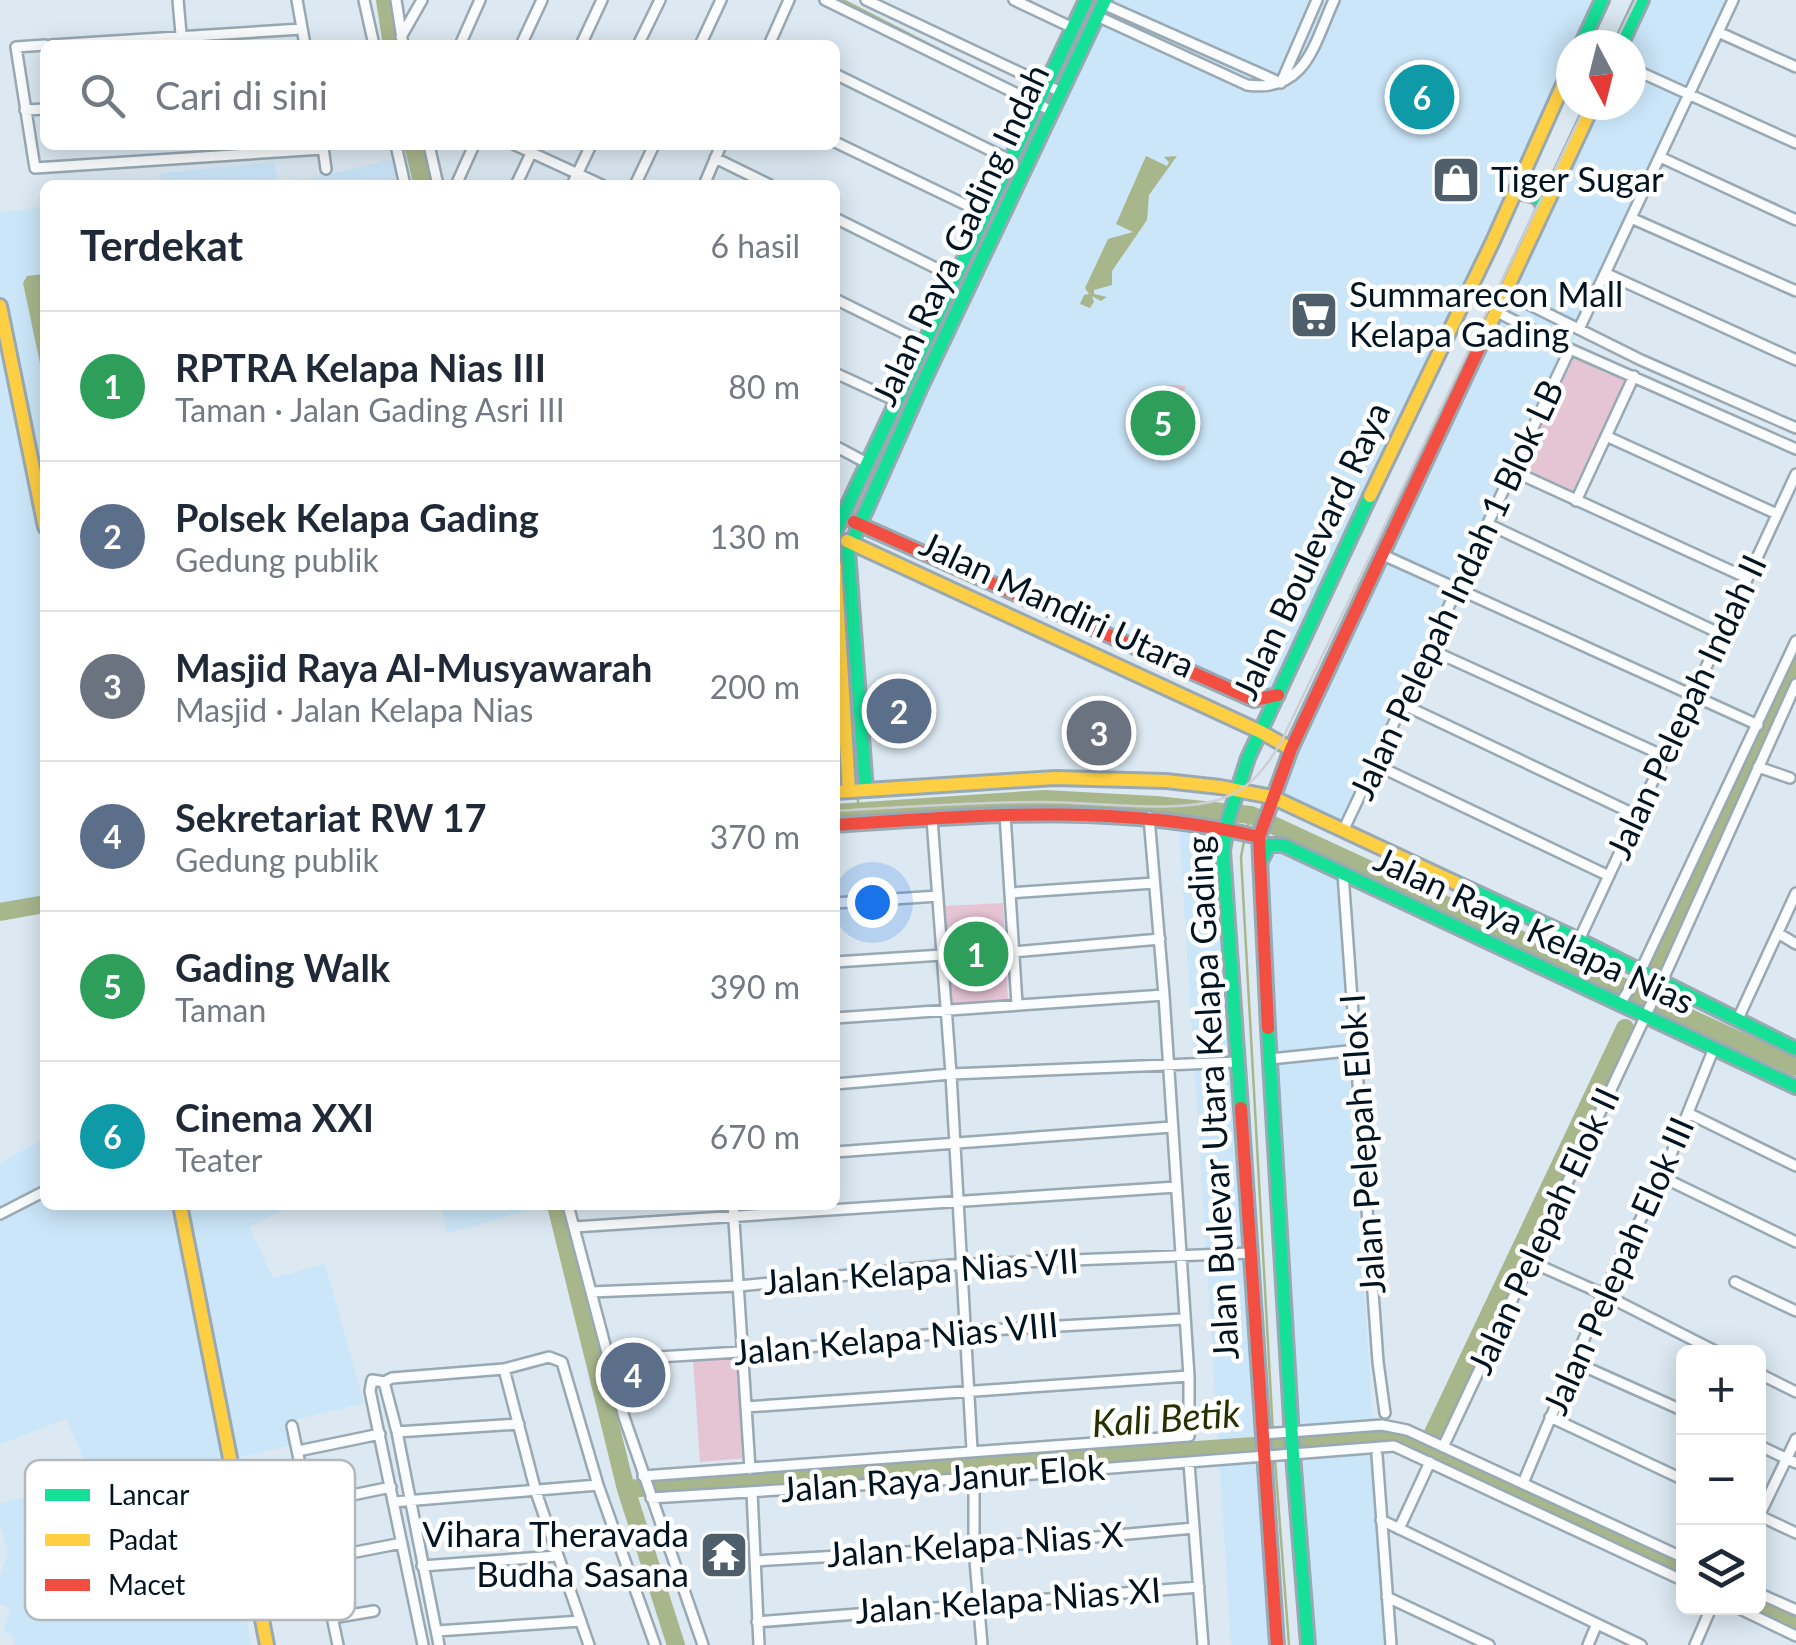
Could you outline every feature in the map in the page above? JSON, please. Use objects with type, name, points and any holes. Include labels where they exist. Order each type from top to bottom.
[{"type":"main road","name":"Jalan Raya Gading Indah","points":[[866,790],[850,543],[1052,111],[1054,88],[1086,0]]},
{"type":"main road","points":[[1589,30],[1602,0]]},
{"type":"main road","points":[[1628,30],[1642,0]]},
{"type":"main road","name":"Jalan Raya Gading Indah","points":[[840,518],[1036,103],[1054,88],[1102,7]]},
{"type":"main road","name":"Jalan Boulevard Raya","points":[[1237,789],[1348,541],[1556,102]]},
{"type":"main road","name":"Jalan Boulevard Raya","points":[[1270,802],[1291,749],[1586,120]]},
{"type":"main road","points":[[1519,186],[1546,200]]},
{"type":"main road","points":[[0,306],[40,502]]},
{"type":"main road","name":"Jalan Mandiri Utara","points":[[840,525],[858,523],[1254,700],[1278,695]]},
{"type":"main road","name":"Jalan Mandiri Utara","points":[[840,531],[850,543],[1291,749]]},
{"type":"main road","points":[[995,609],[1006,588]]},
{"type":"main road","points":[[1012,618],[1022,595]]},
{"type":"main road","points":[[840,727],[842,791]]},
{"type":"main road","name":"Jalan Raya Kelapa Nias","points":[[842,791],[1086,778],[1237,789],[1343,832],[1579,940],[1795,1047]]},
{"type":"main road","name":"Jalan Bulevar Utara Kelapa Gading","points":[[1237,789],[1223,851],[1277,1645]]},
{"type":"main road","name":"Jalan Bulevar Utara Kelapa Gading","points":[[1270,802],[1258,832],[1258,869],[1292,1455],[1308,1645]]},
{"type":"main road","points":[[840,826],[1068,812],[1149,817],[1258,832]]},
{"type":"main road","name":"Jalan Raya Kelapa Nias","points":[[1258,869],[1269,846],[1276,843],[1796,1087]]},
{"type":"main road","points":[[181,1210],[230,1460]]},
{"type":"main road","points":[[262,1620],[267,1645]]},
{"type":"street","points":[[178,0],[182,40]]},
{"type":"street","points":[[297,0],[304,40]]},
{"type":"street","points":[[364,0],[373,40]]},
{"type":"street","points":[[396,0],[402,40]]},
{"type":"street","points":[[402,40],[422,0]]},
{"type":"street","points":[[462,40],[480,0]]},
{"type":"street","points":[[523,40],[542,0]]},
{"type":"street","points":[[583,40],[602,0]]},
{"type":"street","points":[[640,40],[660,0]]},
{"type":"street","points":[[702,40],[721,0]]},
{"type":"street","points":[[774,40],[790,0]]},
{"type":"street","points":[[824,0],[1052,111]]},
{"type":"street","points":[[866,0],[1054,88]]},
{"type":"street","points":[[1014,0],[1073,28]]},
{"type":"street","points":[[1277,85],[1318,0]]},
{"type":"street","points":[[1102,7],[1196,62],[1248,85],[1277,85],[1299,73],[1334,0]]},
{"type":"street","points":[[1579,329],[1733,0]]},
{"type":"street","points":[[1102,7],[1277,85]]},
{"type":"street","points":[[192,40],[302,29]]},
{"type":"street","points":[[1718,32],[1796,68]]},
{"type":"street","points":[[40,46],[16,47],[33,165],[38,168],[286,150]]},
{"type":"street","points":[[1196,62],[1201,48]]},
{"type":"street","points":[[1208,67],[1214,54]]},
{"type":"street","points":[[1646,75],[1796,143]]},
{"type":"street","points":[[840,76],[1010,160]]},
{"type":"street","points":[[25,110],[40,109]]},
{"type":"street","points":[[840,144],[985,214]]},
{"type":"street","points":[[190,150],[190,158]]},
{"type":"street","points":[[323,150],[326,169]]},
{"type":"street","points":[[397,150],[404,180]]},
{"type":"street","points":[[429,150],[437,180]]},
{"type":"street","points":[[458,180],[472,150]]},
{"type":"street","points":[[518,180],[533,150]]},
{"type":"street","points":[[535,150],[591,180]]},
{"type":"street","points":[[574,180],[589,150]]},
{"type":"street","points":[[638,180],[652,150]]},
{"type":"street","points":[[706,180],[719,150]]},
{"type":"street","points":[[1660,157],[1796,220]]},
{"type":"street","points":[[715,158],[760,180]]},
{"type":"street","points":[[1631,218],[1796,291]]},
{"type":"street","points":[[840,220],[954,277]]},
{"type":"street","points":[[1605,274],[1796,360]]},
{"type":"street","points":[[1504,292],[1641,360],[1796,428]]},
{"type":"street","points":[[840,301],[924,342]]},
{"type":"street","points":[[1495,311],[1570,349],[1796,449]]},
{"type":"street","points":[[1542,334],[1551,315]]},
{"type":"street","name":"Jalan Pelepah Indah 1 Blok LB","points":[[1343,832],[1570,349]]},
{"type":"street","points":[[840,376],[896,401]]},
{"type":"street","points":[[1576,501],[1634,376]]},
{"type":"street","points":[[1606,436],[1777,514]]},
{"type":"street","points":[[840,449],[867,463]]},
{"type":"street","points":[[1513,471],[1748,578]]},
{"type":"street","name":"Jalan Pelepah Indah II","points":[[1579,940],[1796,474]]},
{"type":"street","points":[[1488,524],[1721,634]]},
{"type":"street","points":[[1383,555],[1758,725]]},
{"type":"street","points":[[1622,1004],[1796,641]]},
{"type":"street","points":[[1429,649],[1664,756]]},
{"type":"street","name":"Jalan Pelepah Elok II","points":[[1442,1446],[1796,684]]},
{"type":"street","points":[[1404,705],[1636,815]]},
{"type":"street","points":[[1376,764],[1609,876]]},
{"type":"street","points":[[1758,767],[1790,778]]},
{"type":"street","points":[[1006,814],[1017,1004]]},
{"type":"street","points":[[746,1407],[1189,1376],[1149,817]]},
{"type":"street","points":[[932,819],[972,1450]]},
{"type":"street","name":"Jalan Pelepah Elok I","points":[[1343,874],[1378,1362],[1385,1413]]},
{"type":"street","points":[[1010,893],[1154,883]]},
{"type":"street","points":[[1737,1021],[1796,895]]},
{"type":"street","points":[[840,902],[938,896]]},
{"type":"street","points":[[1778,934],[1796,944]]},
{"type":"street","points":[[1014,952],[1160,939]]},
{"type":"street","points":[[840,962],[942,955]]},
{"type":"street","points":[[840,1018],[1164,995]]},
{"type":"street","name":"Jalan Pelepah Elok III","points":[[1524,1483],[1604,1294],[1662,1177],[1714,1048]]},
{"type":"street","points":[[1270,1059],[1357,1050]]},
{"type":"street","points":[[840,1084],[951,1074],[1237,1062]]},
{"type":"street","points":[[1688,1113],[1796,1166]]},
{"type":"street","points":[[840,1152],[1172,1127]]},
{"type":"street","points":[[1662,1177],[1796,1242]]},
{"type":"street","points":[[840,1210],[1176,1186]]},
{"type":"street","points":[[0,1214],[40,1194]]},
{"type":"street","points":[[569,1210],[643,1477],[703,1645]]},
{"type":"street","points":[[734,1210],[750,1469]]},
{"type":"street","points":[[574,1227],[834,1210]]},
{"type":"street","name":"Jalan Kelapa Nias VII","points":[[591,1292],[738,1286],[961,1265],[1250,1253]]},
{"type":"street","points":[[1530,1261],[1703,1345]]},
{"type":"street","points":[[1735,1282],[1796,1310]]},
{"type":"street","name":"Jalan Kelapa Nias VIII","points":[[609,1360],[1183,1319]]},
{"type":"street","points":[[424,1645],[370,1384],[375,1379],[384,1382],[392,1378],[504,1369],[548,1357],[562,1362],[598,1485],[655,1645]]},
{"type":"street","points":[[1574,1362],[1676,1407]]},
{"type":"street","points":[[504,1369],[536,1492],[589,1645]]},
{"type":"street","name":"Jalan Raya Janur Elok","points":[[643,1477],[1189,1436],[1189,1376]]},
{"type":"street","points":[[1766,1377],[1796,1392]]},
{"type":"street","points":[[384,1382],[440,1645]]},
{"type":"street","points":[[1550,1417],[1676,1476]]},
{"type":"street","points":[[397,1432],[519,1424]]},
{"type":"street","name":"Jalan Raya Janur Elok","points":[[651,1497],[1188,1463],[1265,1446],[1291,1434],[1382,1425],[1407,1430],[1676,1554]]},
{"type":"street","points":[[292,1426],[300,1460]]},
{"type":"street","points":[[298,1452],[380,1434]]},
{"type":"street","points":[[1766,1504],[1791,1461],[1796,1439]]},
{"type":"street","name":"Jalan Raya Janur Elok","points":[[1265,1446],[1292,1455],[1394,1446],[1676,1578]]},
{"type":"street","points":[[1766,1450],[1791,1461]]},
{"type":"street","points":[[1377,1455],[1391,1645]]},
{"type":"street","points":[[1399,1529],[1430,1462]]},
{"type":"street","points":[[1188,1463],[1203,1645]]},
{"type":"street","points":[[974,1476],[974,1548],[982,1645]]},
{"type":"street","points":[[393,1502],[598,1485]]},
{"type":"street","points":[[355,1495],[390,1488]]},
{"type":"street","points":[[752,1492],[759,1645]]},
{"type":"street","points":[[1766,1519],[1796,1533]]},
{"type":"street","points":[[1381,1520],[1641,1645]]},
{"type":"street","name":"Jalan Kelapa Nias X","points":[[755,1562],[1194,1528]]},
{"type":"street","points":[[355,1552],[402,1543]]},
{"type":"street","points":[[422,1566],[557,1556]]},
{"type":"street","name":"Jalan Kelapa Nias XI","points":[[757,1622],[1199,1587]]},
{"type":"street","points":[[1387,1597],[1489,1645]]},
{"type":"street","points":[[1766,1597],[1796,1610]]},
{"type":"street","points":[[355,1614],[374,1611]]},
{"type":"street","points":[[1695,1645],[1708,1615]]},
{"type":"street","points":[[1752,1615],[1796,1636]]},
{"type":"street","points":[[332,1620],[338,1645]]},
{"type":"street","points":[[437,1631],[581,1621]]},
{"type":"street","points":[[1588,1645],[1596,1626]]},
{"type":"shaded area","points":[[1111,0],[1595,0],[1581,30],[1556,30],[1556,83],[1275,685],[1265,692],[1252,691],[866,517]]},
{"type":"shaded area","points":[[1646,0],[1732,0],[1344,832],[1275,800],[1590,120],[1646,120],[1646,30],[1632,30]]},
{"type":"shaded area","points":[[410,156],[415,180],[302,180]]},
{"type":"shaded area","points":[[1146,156],[1167,166],[1169,162],[1164,157],[1177,156],[1149,195],[1147,220],[1112,271],[1112,285],[1094,290],[1094,294],[1107,297],[1101,301],[1092,296],[1090,308],[1080,304],[1084,295],[1089,294],[1085,288],[1108,239],[1133,232],[1116,224]]},
{"type":"shaded area","points":[[274,162],[277,180],[161,180],[161,173]]},
{"type":"shaded area","points":[[40,207],[40,911],[0,918],[0,213]]},
{"type":"shaded area","points":[[40,275],[40,363],[23,283],[27,276]]},
{"type":"shaded area","points":[[1576,353],[1633,378],[1577,494],[1520,469]]},
{"type":"shaded area","points":[[1167,385],[1186,386],[1180,400],[1188,404],[1164,456],[1136,443]]},
{"type":"shaded area","points":[[1179,827],[1218,831],[1274,1645],[1231,1645]]},
{"type":"shaded area","points":[[1265,837],[1336,875],[1373,1423],[1296,1428],[1261,871]]},
{"type":"shaded area","points":[[1003,903],[1008,1002],[950,1005],[944,906]]},
{"type":"shaded area","points":[[40,1141],[40,1210],[282,1210],[249,1227],[273,1278],[325,1264],[364,1403],[287,1422],[292,1445],[230,1460],[84,1460],[66,1419],[0,1444],[0,1163]]},
{"type":"shaded area","points":[[442,1210],[530,1210],[447,1233]]},
{"type":"shaded area","points":[[741,1357],[748,1458],[700,1462],[693,1360]]},
{"type":"shaded area","points":[[1374,1449],[1388,1645],[1311,1645],[1298,1455]]},
{"type":"shaded area","points":[[25,1496],[25,1620],[246,1620],[251,1645],[15,1645],[13,1636],[4,1631],[10,1609],[0,1604],[0,1574],[8,1553],[0,1524],[0,1504]]},
{"type":"waterway","name":"Kali Betik","points":[[385,0],[391,40]]},
{"type":"waterway","points":[[843,0],[1001,81]]},
{"type":"waterway","points":[[1057,85],[1096,0]]},
{"type":"waterway","points":[[977,255],[1043,113]]},
{"type":"waterway","name":"Kali Betik","points":[[414,150],[422,180]]},
{"type":"waterway","points":[[853,518],[903,412]]},
{"type":"waterway","points":[[846,603],[857,784]]},
{"type":"waterway","points":[[1656,962],[1796,659]]},
{"type":"waterway","points":[[858,798],[858,811]]},
{"type":"waterway","points":[[840,813],[1044,799],[1251,815],[1796,1067]]},
{"type":"waterway","points":[[1247,828],[1251,815]]},
{"type":"waterway","points":[[1244,841],[1241,857],[1274,1452]]},
{"type":"waterway","points":[[0,912],[40,905]]},
{"type":"waterway","points":[[1425,1450],[1625,1028]]},
{"type":"waterway","name":"Kali Betik","points":[[557,1210],[626,1489],[676,1645]]},
{"type":"waterway","name":"Kali Betik","points":[[626,1489],[1387,1437],[1407,1441],[1676,1566]]},
{"type":"waterway","points":[[1275,1460],[1289,1645]]},
{"type":"waterway","name":"Kali Betik","points":[[1766,1609],[1796,1622]]},
{"type":"tram line","points":[[1621,30],[1636,0]]},
{"type":"tram line","points":[[840,811],[1018,802],[1181,806],[1221,799],[1256,776],[1281,742],[1579,120]]},
{"type":"traffic: fast","points":[[840,521],[1086,0]]},
{"type":"traffic: fast","points":[[866,790],[848,551],[920,389],[1105,0]]},
{"type":"traffic: fast","points":[[1588,30],[1602,0]]},
{"type":"traffic: fast","points":[[1628,30],[1642,0]]},
{"type":"traffic: fast","points":[[1517,192],[1536,196],[1543,204]]},
{"type":"traffic: fast","points":[[1241,1108],[1223,851],[1228,820],[1248,758],[1370,496]]},
{"type":"traffic: fast","points":[[1262,859],[1269,845],[1283,845],[1796,1087]]},
{"type":"traffic: fast","points":[[1456,883],[1796,1049]]},
{"type":"traffic: fast","points":[[1268,1028],[1308,1645]]},
{"type":"traffic: slow","points":[[1370,496],[1556,100]]},
{"type":"traffic: slow","points":[[1479,348],[1586,120]]},
{"type":"traffic: slow","points":[[0,306],[40,502]]},
{"type":"traffic: slow","points":[[847,541],[1291,749]]},
{"type":"traffic: slow","points":[[840,646],[849,791]]},
{"type":"traffic: slow","points":[[840,792],[1055,778],[1166,781],[1220,787],[1272,797],[1456,883]]},
{"type":"traffic: slow","points":[[181,1210],[230,1460]]},
{"type":"traffic: slow","points":[[262,1620],[267,1645]]},
{"type":"traffic: jam","points":[[1268,1028],[1259,837],[1291,749],[1479,348]]},
{"type":"traffic: jam","points":[[854,522],[1254,700],[1278,695]]},
{"type":"traffic: jam","points":[[840,825],[1048,814],[1153,819],[1259,837]]},
{"type":"traffic: jam","points":[[1241,1108],[1277,1645]]},
{"type":"place","name":"Cinema XXI","points":[[1422,97]]},
{"type":"place","name":"Tiger Sugar","points":[[1456,180]]},
{"type":"place","name":"Summarecon Mall Kelapa Gading","points":[[1314,315]]},
{"type":"place","name":"Gading Walk","points":[[1163,423]]},
{"type":"place","name":"Polsek Kelapa Gading","points":[[899,711]]},
{"type":"place","name":"Masjid Raya Al-Musyawarah","points":[[1099,733]]},
{"type":"place","name":"RPTRA Kelapa Nias III","points":[[976,954]]},
{"type":"place","name":"Sekretariat RW 17","points":[[633,1375]]},
{"type":"place","name":"Vihara Theravada Budha Sasana","points":[[724,1555]]}]
